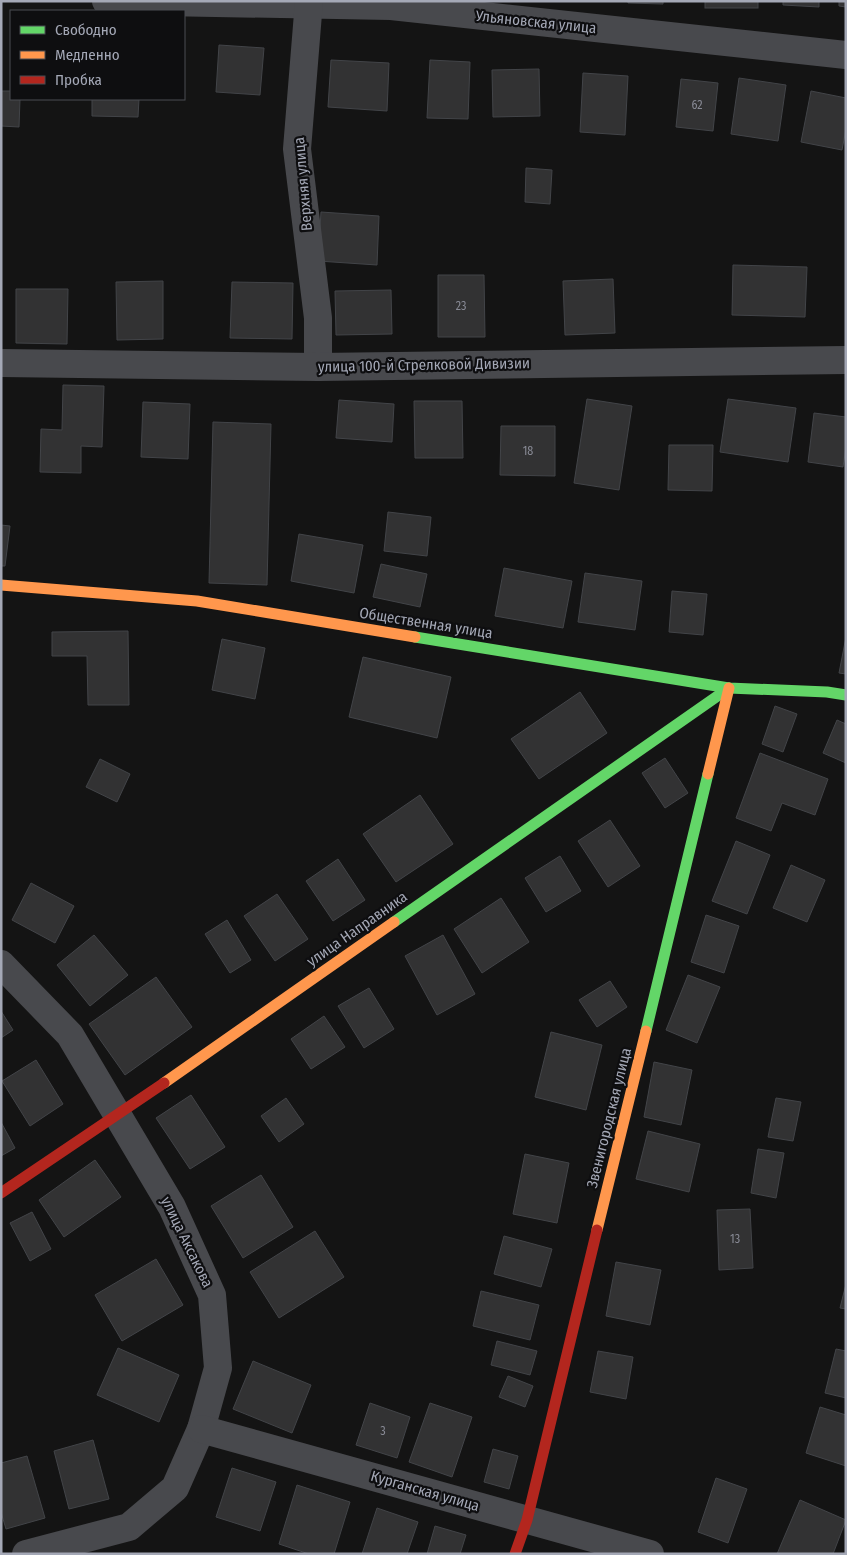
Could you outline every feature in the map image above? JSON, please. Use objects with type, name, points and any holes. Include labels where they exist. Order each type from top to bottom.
[{"type":"street","name":"Ульяновская улица","points":[[106,1],[308,3],[391,6],[846,55]]},
{"type":"street","name":"Верхняя улица","points":[[308,3],[297,149],[318,318],[318,367]]},
{"type":"street","name":"улица 100-й Стрелковой Дивизии","points":[[1,363],[318,367],[846,360]]},
{"type":"street","name":"Общественная улица","points":[[1,584],[198,601],[728,688],[827,692],[846,695]]},
{"type":"street","name":"улица Направника","points":[[1,1193],[119,1114],[728,688]]},
{"type":"street","name":"Звенигородская улица","points":[[516,1554],[527,1520],[728,688]]},
{"type":"street","name":"улица Аксакова","points":[[1,964],[70,1034],[119,1114],[172,1207],[212,1295],[218,1368],[201,1428],[175,1488],[129,1527],[26,1554]]},
{"type":"street","name":"Курганская улица","points":[[201,1428],[650,1554]]},
{"type":"building","points":[[628,1],[663,1],[663,4],[628,3]]},
{"type":"building","points":[[705,1],[758,1],[758,8],[705,8]]},
{"type":"building","points":[[783,1],[819,1],[819,7],[783,5]]},
{"type":"building","points":[[839,1],[846,1],[846,7],[839,6]]},
{"type":"building","points":[[219,45],[264,48],[260,95],[216,92]]},
{"type":"building","points":[[331,60],[389,63],[387,111],[328,107]]},
{"type":"building","points":[[430,60],[470,62],[468,119],[427,118]]},
{"type":"building","points":[[539,69],[540,116],[493,117],[492,70]]},
{"type":"building","points":[[583,73],[628,76],[625,135],[580,132]]},
{"type":"building","points":[[739,78],[786,85],[778,141],[731,134]]},
{"type":"building","points":[[681,79],[718,83],[713,131],[676,127]]},
{"type":"building","points":[[1,91],[10,91],[10,100],[20,100],[19,127],[1,126]]},
{"type":"building","points":[[811,91],[846,98],[846,129],[842,150],[801,142]]},
{"type":"building","points":[[92,100],[139,100],[138,117],[92,116]]},
{"type":"building","points":[[526,168],[552,170],[550,204],[525,202]]},
{"type":"building","points":[[321,212],[379,216],[377,265],[318,261]]},
{"type":"building","points":[[733,265],[807,267],[805,317],[732,315]]},
{"type":"building","points":[[438,275],[484,275],[485,337],[438,337]]},
{"type":"building","points":[[613,279],[615,333],[565,335],[563,281]]},
{"type":"building","points":[[163,281],[163,339],[117,340],[116,282]]},
{"type":"building","points":[[232,282],[293,283],[292,339],[230,338]]},
{"type":"building","points":[[16,289],[68,289],[67,344],[16,343]]},
{"type":"building","points":[[391,290],[392,334],[336,335],[335,291]]},
{"type":"building","points":[[63,385],[104,386],[102,447],[81,446],[81,473],[40,472],[41,429],[62,430]]},
{"type":"building","points":[[587,399],[632,406],[619,490],[574,483]]},
{"type":"building","points":[[728,399],[796,408],[788,462],[720,452]]},
{"type":"building","points":[[339,400],[394,404],[392,442],[336,438]]},
{"type":"building","points":[[414,401],[462,401],[463,458],[415,458]]},
{"type":"building","points":[[143,402],[190,404],[188,459],[141,457]]},
{"type":"building","points":[[814,413],[846,417],[846,447],[843,467],[808,462]]},
{"type":"building","points":[[213,422],[271,424],[267,585],[209,583]]},
{"type":"building","points":[[501,426],[555,426],[555,476],[500,475]]},
{"type":"building","points":[[669,445],[713,445],[712,491],[668,490]]},
{"type":"building","points":[[388,512],[431,517],[427,556],[384,551]]},
{"type":"building","points":[[1,525],[10,526],[5,566],[1,566]]},
{"type":"building","points":[[299,534],[363,545],[354,593],[291,581]]},
{"type":"building","points":[[381,564],[427,574],[420,607],[373,597]]},
{"type":"building","points":[[504,568],[572,581],[563,628],[495,616]]},
{"type":"building","points":[[585,573],[642,581],[635,630],[578,622]]},
{"type":"building","points":[[672,591],[707,594],[703,635],[669,632]]},
{"type":"building","points":[[128,631],[129,705],[88,705],[87,656],[52,656],[52,632]]},
{"type":"building","points":[[846,637],[846,674],[839,673]]},
{"type":"building","points":[[222,639],[265,648],[255,699],[212,690]]},
{"type":"building","points":[[363,657],[451,677],[437,738],[349,717]]},
{"type":"building","points":[[580,692],[607,733],[539,779],[511,739]]},
{"type":"building","points":[[775,706],[797,714],[783,752],[762,744]]},
{"type":"building","points":[[837,720],[846,724],[846,763],[823,753]]},
{"type":"building","points":[[760,753],[828,779],[815,815],[782,803],[771,831],[736,818]]},
{"type":"building","points":[[665,758],[688,793],[665,808],[642,773]]},
{"type":"building","points":[[100,759],[130,774],[117,802],[86,787]]},
{"type":"building","points":[[420,795],[453,844],[396,882],[363,834]]},
{"type":"building","points":[[610,820],[640,866],[608,887],[578,841]]},
{"type":"building","points":[[736,841],[770,855],[747,914],[712,901]]},
{"type":"building","points":[[560,856],[581,891],[546,912],[525,878]]},
{"type":"building","points":[[338,859],[365,900],[333,921],[306,881]]},
{"type":"building","points":[[791,865],[825,880],[807,922],[773,908]]},
{"type":"building","points":[[31,883],[74,906],[55,943],[12,920]]},
{"type":"building","points":[[277,894],[308,939],[275,961],[244,916]]},
{"type":"building","points":[[501,898],[529,942],[482,973],[454,929]]},
{"type":"building","points":[[706,915],[739,926],[724,973],[691,962]]},
{"type":"building","points":[[227,920],[251,960],[230,973],[205,934]]},
{"type":"building","points":[[94,935],[128,975],[90,1006],[57,965]]},
{"type":"building","points":[[443,935],[475,994],[437,1015],[405,956]]},
{"type":"building","points":[[688,975],[720,987],[697,1043],[666,1030]]},
{"type":"building","points":[[156,977],[192,1027],[125,1075],[89,1024]]},
{"type":"building","points":[[610,981],[627,1007],[597,1027],[579,1000]]},
{"type":"building","points":[[369,988],[394,1029],[364,1048],[338,1006]]},
{"type":"building","points":[[1,1011],[13,1030],[1,1038]]},
{"type":"building","points":[[324,1016],[345,1047],[311,1069],[291,1039]]},
{"type":"building","points":[[551,1032],[602,1045],[586,1110],[535,1097]]},
{"type":"building","points":[[36,1060],[63,1104],[30,1126],[2,1081]]},
{"type":"building","points":[[654,1062],[692,1070],[681,1125],[644,1117]]},
{"type":"building","points":[[191,1095],[225,1147],[190,1169],[156,1118]]},
{"type":"building","points":[[286,1098],[304,1124],[279,1142],[261,1116]]},
{"type":"building","points":[[776,1098],[801,1102],[793,1141],[768,1137]]},
{"type":"building","points":[[1,1122],[15,1148],[1,1156]]},
{"type":"building","points":[[648,1131],[700,1144],[689,1192],[636,1179]]},
{"type":"building","points":[[758,1149],[784,1153],[776,1198],[751,1193]]},
{"type":"building","points":[[525,1154],[569,1163],[557,1223],[513,1214]]},
{"type":"building","points":[[95,1160],[121,1197],[64,1237],[39,1200]]},
{"type":"building","points":[[261,1175],[293,1227],[243,1258],[211,1206]]},
{"type":"building","points":[[750,1209],[753,1268],[719,1270],[717,1210]]},
{"type":"building","points":[[32,1212],[51,1249],[30,1261],[10,1223]]},
{"type":"building","points":[[315,1231],[344,1277],[279,1318],[250,1272]]},
{"type":"building","points":[[504,1236],[552,1249],[541,1287],[494,1274]]},
{"type":"building","points":[[156,1259],[183,1305],[122,1341],[95,1295]]},
{"type":"building","points":[[616,1262],[661,1270],[650,1325],[606,1316]]},
{"type":"building","points":[[846,1284],[846,1309],[840,1308]]},
{"type":"building","points":[[481,1291],[539,1305],[530,1340],[473,1326]]},
{"type":"building","points":[[497,1341],[537,1351],[530,1375],[491,1365]]},
{"type":"building","points":[[118,1348],[179,1375],[159,1422],[97,1395]]},
{"type":"building","points":[[836,1349],[846,1351],[846,1398],[825,1393]]},
{"type":"building","points":[[598,1351],[633,1357],[626,1399],[590,1392]]},
{"type":"building","points":[[253,1361],[311,1385],[292,1433],[233,1409]]},
{"type":"building","points":[[508,1376],[533,1386],[525,1407],[499,1397]]},
{"type":"building","points":[[370,1403],[410,1417],[397,1458],[356,1445]]},
{"type":"building","points":[[430,1403],[472,1417],[452,1477],[409,1462]]},
{"type":"building","points":[[820,1407],[846,1415],[846,1466],[806,1453]]},
{"type":"building","points":[[93,1440],[109,1499],[69,1509],[54,1451]]},
{"type":"building","points":[[493,1449],[518,1456],[509,1489],[484,1482]]},
{"type":"building","points":[[27,1456],[45,1518],[6,1529],[1,1512],[1,1463]]},
{"type":"building","points":[[232,1468],[276,1482],[260,1531],[216,1517]]},
{"type":"building","points":[[716,1478],[747,1489],[728,1543],[698,1532]]},
{"type":"building","points":[[297,1485],[350,1502],[334,1554],[309,1554],[279,1544]]},
{"type":"building","points":[[800,1500],[846,1520],[833,1554],[777,1554]]},
{"type":"building","points":[[377,1508],[418,1522],[407,1554],[362,1554]]},
{"type":"building","points":[[435,1526],[466,1535],[460,1554],[427,1554]]},
{"type":"traffic: fast","points":[[415,637],[729,688],[827,692],[846,695]]},
{"type":"traffic: fast","points":[[394,922],[729,688]]},
{"type":"traffic: fast","points":[[646,1031],[708,774]]},
{"type":"traffic: slow","points":[[1,585],[197,601],[415,637]]},
{"type":"traffic: slow","points":[[708,774],[729,688]]},
{"type":"traffic: slow","points":[[164,1083],[394,922]]},
{"type":"traffic: slow","points":[[597,1230],[646,1031]]},
{"type":"traffic: jam","points":[[1,1193],[164,1083]]},
{"type":"traffic: jam","points":[[515,1554],[527,1520],[597,1230]]}]
